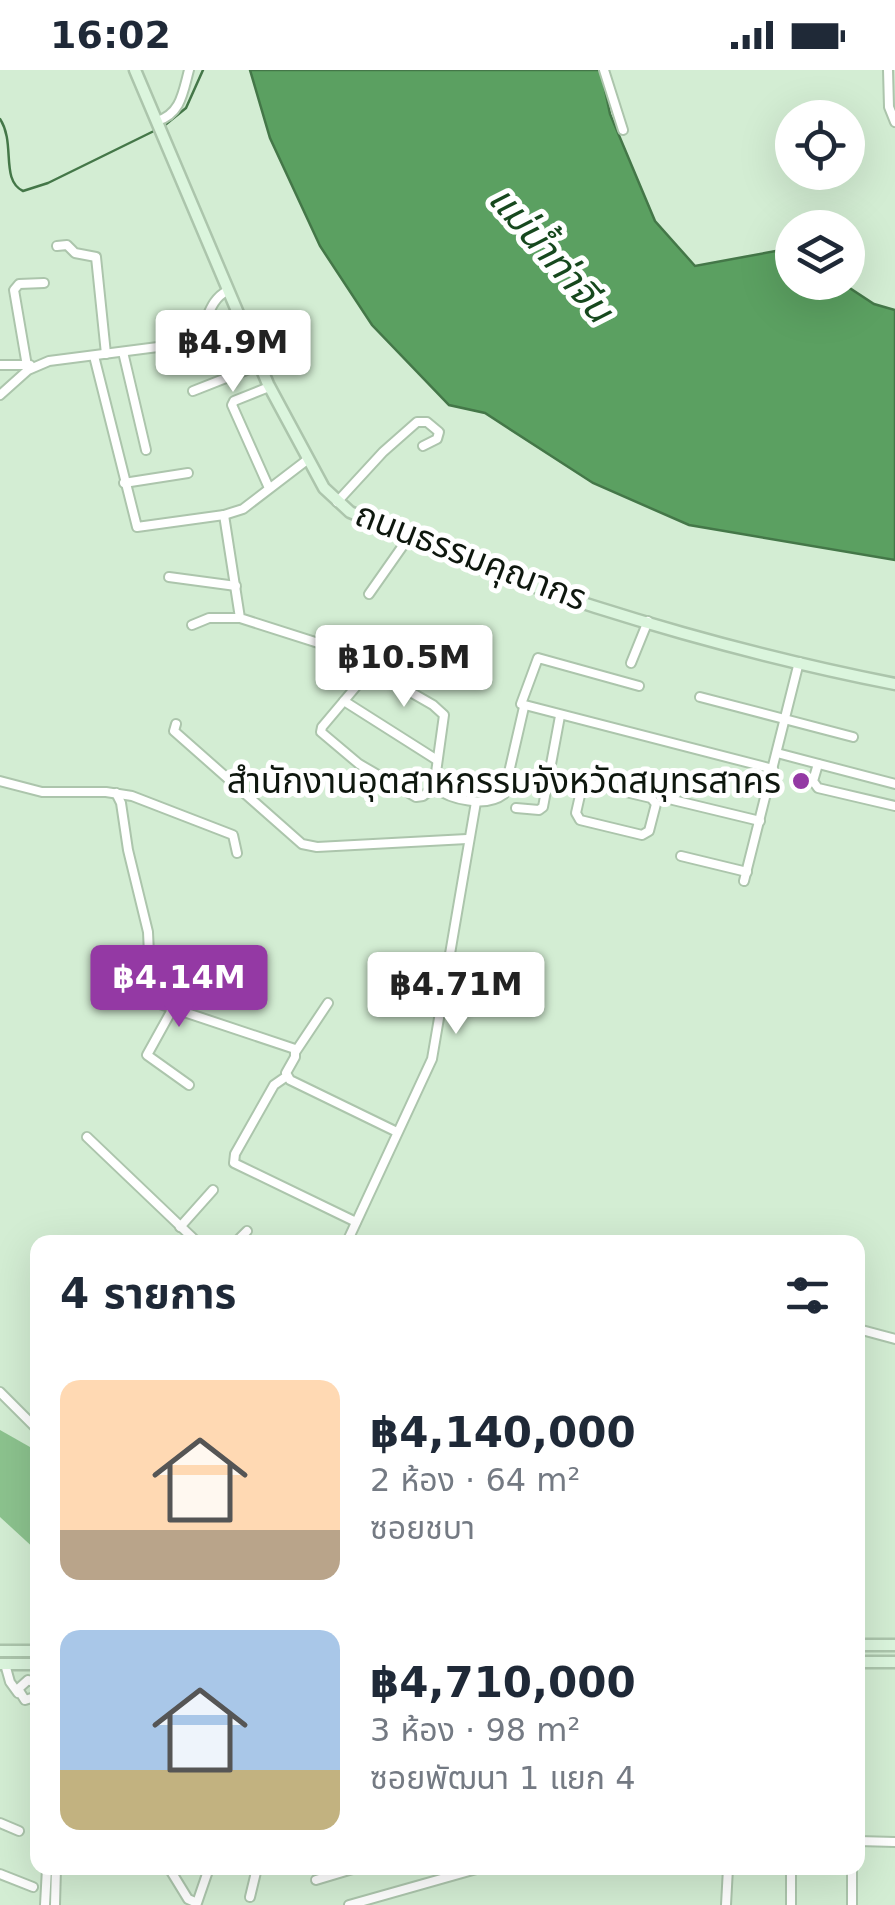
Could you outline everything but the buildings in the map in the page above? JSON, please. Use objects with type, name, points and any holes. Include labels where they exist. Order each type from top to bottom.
[{"type":"street","name":"ถนนธรรมคุณากร","points":[[135,70],[269,387],[308,460],[337,502],[350,512],[479,567],[648,621],[895,684]]},
{"type":"street","points":[[158,123],[176,109],[189,70]]},
{"type":"street","points":[[604,70],[623,130]]},
{"type":"street","points":[[888,70],[889,107],[895,122]]},
{"type":"street","points":[[57,246],[67,244],[75,252],[92,254],[98,261],[106,354]]},
{"type":"street","points":[[27,366],[14,290],[19,284],[44,283]]},
{"type":"street","points":[[0,365],[27,366],[183,345],[201,333],[216,299],[227,292]]},
{"type":"street","points":[[123,352],[146,450]]},
{"type":"street","points":[[94,356],[136,527],[243,508],[308,460]]},
{"type":"street","points":[[0,396],[28,370],[44,363]]},
{"type":"street","points":[[193,391],[259,365]]},
{"type":"street","points":[[234,375],[244,397]]},
{"type":"street","points":[[269,387],[232,405],[269,488]]},
{"type":"street","points":[[337,502],[417,422],[427,422],[438,432],[437,439],[423,446]]},
{"type":"street","points":[[124,483],[188,473]]},
{"type":"street","points":[[224,514],[240,618]]},
{"type":"street","points":[[369,594],[409,537]]},
{"type":"street","points":[[169,577],[236,586]]},
{"type":"street","points":[[192,624],[210,618],[240,618],[334,648],[432,705],[444,715],[434,787],[423,796],[416,796],[359,764],[324,736],[322,727],[370,670]]},
{"type":"street","points":[[631,663],[648,621]]},
{"type":"street","points":[[434,787],[438,792],[476,802],[491,801],[504,794],[524,707],[521,700],[538,658],[638,686]]},
{"type":"street","points":[[681,856],[746,876],[798,662]]},
{"type":"street","points":[[700,696],[852,737]]},
{"type":"street","points":[[344,701],[437,760]]},
{"type":"street","points":[[524,707],[773,769]]},
{"type":"street","points":[[516,808],[543,808],[560,716]]},
{"type":"street","points":[[176,724],[174,732],[302,844],[317,847],[467,839]]},
{"type":"street","points":[[777,753],[895,784]]},
{"type":"street","points":[[818,764],[813,781],[818,788],[895,806]]},
{"type":"street","points":[[550,774],[583,782],[655,800],[649,832],[642,834],[580,820],[576,813],[583,782]]},
{"type":"street","points":[[0,781],[42,792],[132,796],[233,835],[236,853]]},
{"type":"street","points":[[117,793],[148,932],[151,998]]},
{"type":"street","points":[[673,800],[760,822]]},
{"type":"street","points":[[353,1235],[435,1049],[476,802]]},
{"type":"street","points":[[119,983],[172,1008],[296,1051]]},
{"type":"street","points":[[328,1003],[296,1051],[287,1076],[274,1085],[234,1154],[234,1163],[356,1222]]},
{"type":"street","points":[[172,1008],[147,1055],[189,1085]]},
{"type":"street","points":[[287,1076],[397,1132]]},
{"type":"street","points":[[87,1136],[190,1235]]},
{"type":"street","points":[[180,1226],[213,1190]]},
{"type":"street","points":[[243,1235],[247,1231]]},
{"type":"street","points":[[865,1331],[895,1339]]},
{"type":"street","points":[[0,1392],[30,1422]]},
{"type":"street","points":[[865,1645],[895,1645]]},
{"type":"street","points":[[0,1651],[30,1651]]},
{"type":"street","points":[[865,1662],[895,1662]]},
{"type":"street","points":[[30,1664],[2,1664],[18,1693],[30,1697]]},
{"type":"street","points":[[18,1693],[24,1681],[30,1680]]},
{"type":"street","points":[[0,1823],[19,1831]]},
{"type":"street","points":[[865,1841],[895,1842]]},
{"type":"street","points":[[0,1874],[33,1887]]},
{"type":"street","points":[[45,1905],[51,1875]]},
{"type":"street","points":[[52,1875],[54,1905]]},
{"type":"street","points":[[173,1875],[188,1899],[197,1902],[207,1875]]},
{"type":"street","points":[[250,1897],[256,1875]]},
{"type":"street","points":[[316,1880],[333,1875]]},
{"type":"street","points":[[349,1905],[455,1875]]},
{"type":"street","points":[[726,1905],[728,1875]]},
{"type":"street","points":[[790,1875],[791,1905]]},
{"type":"street","points":[[852,1875],[852,1905]]},
{"type":"shaded area","points":[[0,1430],[30,1447],[30,1545],[0,1517]]},
{"type":"water","name":"แม่น้ำท่าจีน","points":[[250,70],[601,70],[610,114],[655,221],[695,266],[775,251],[775,300],[865,298],[895,310],[895,560],[689,525],[593,483],[485,413],[449,405],[372,325],[320,246],[270,138]]},
{"type":"waterway","points":[[165,125],[186,108],[203,70]]},
{"type":"waterway","points":[[0,119],[12,178],[23,191],[48,183],[158,129]]},
{"type":"place","name":"สำนักงานอุตสาหกรรมจังหวัดสมุทรสาคร","points":[[801,781]]}]
